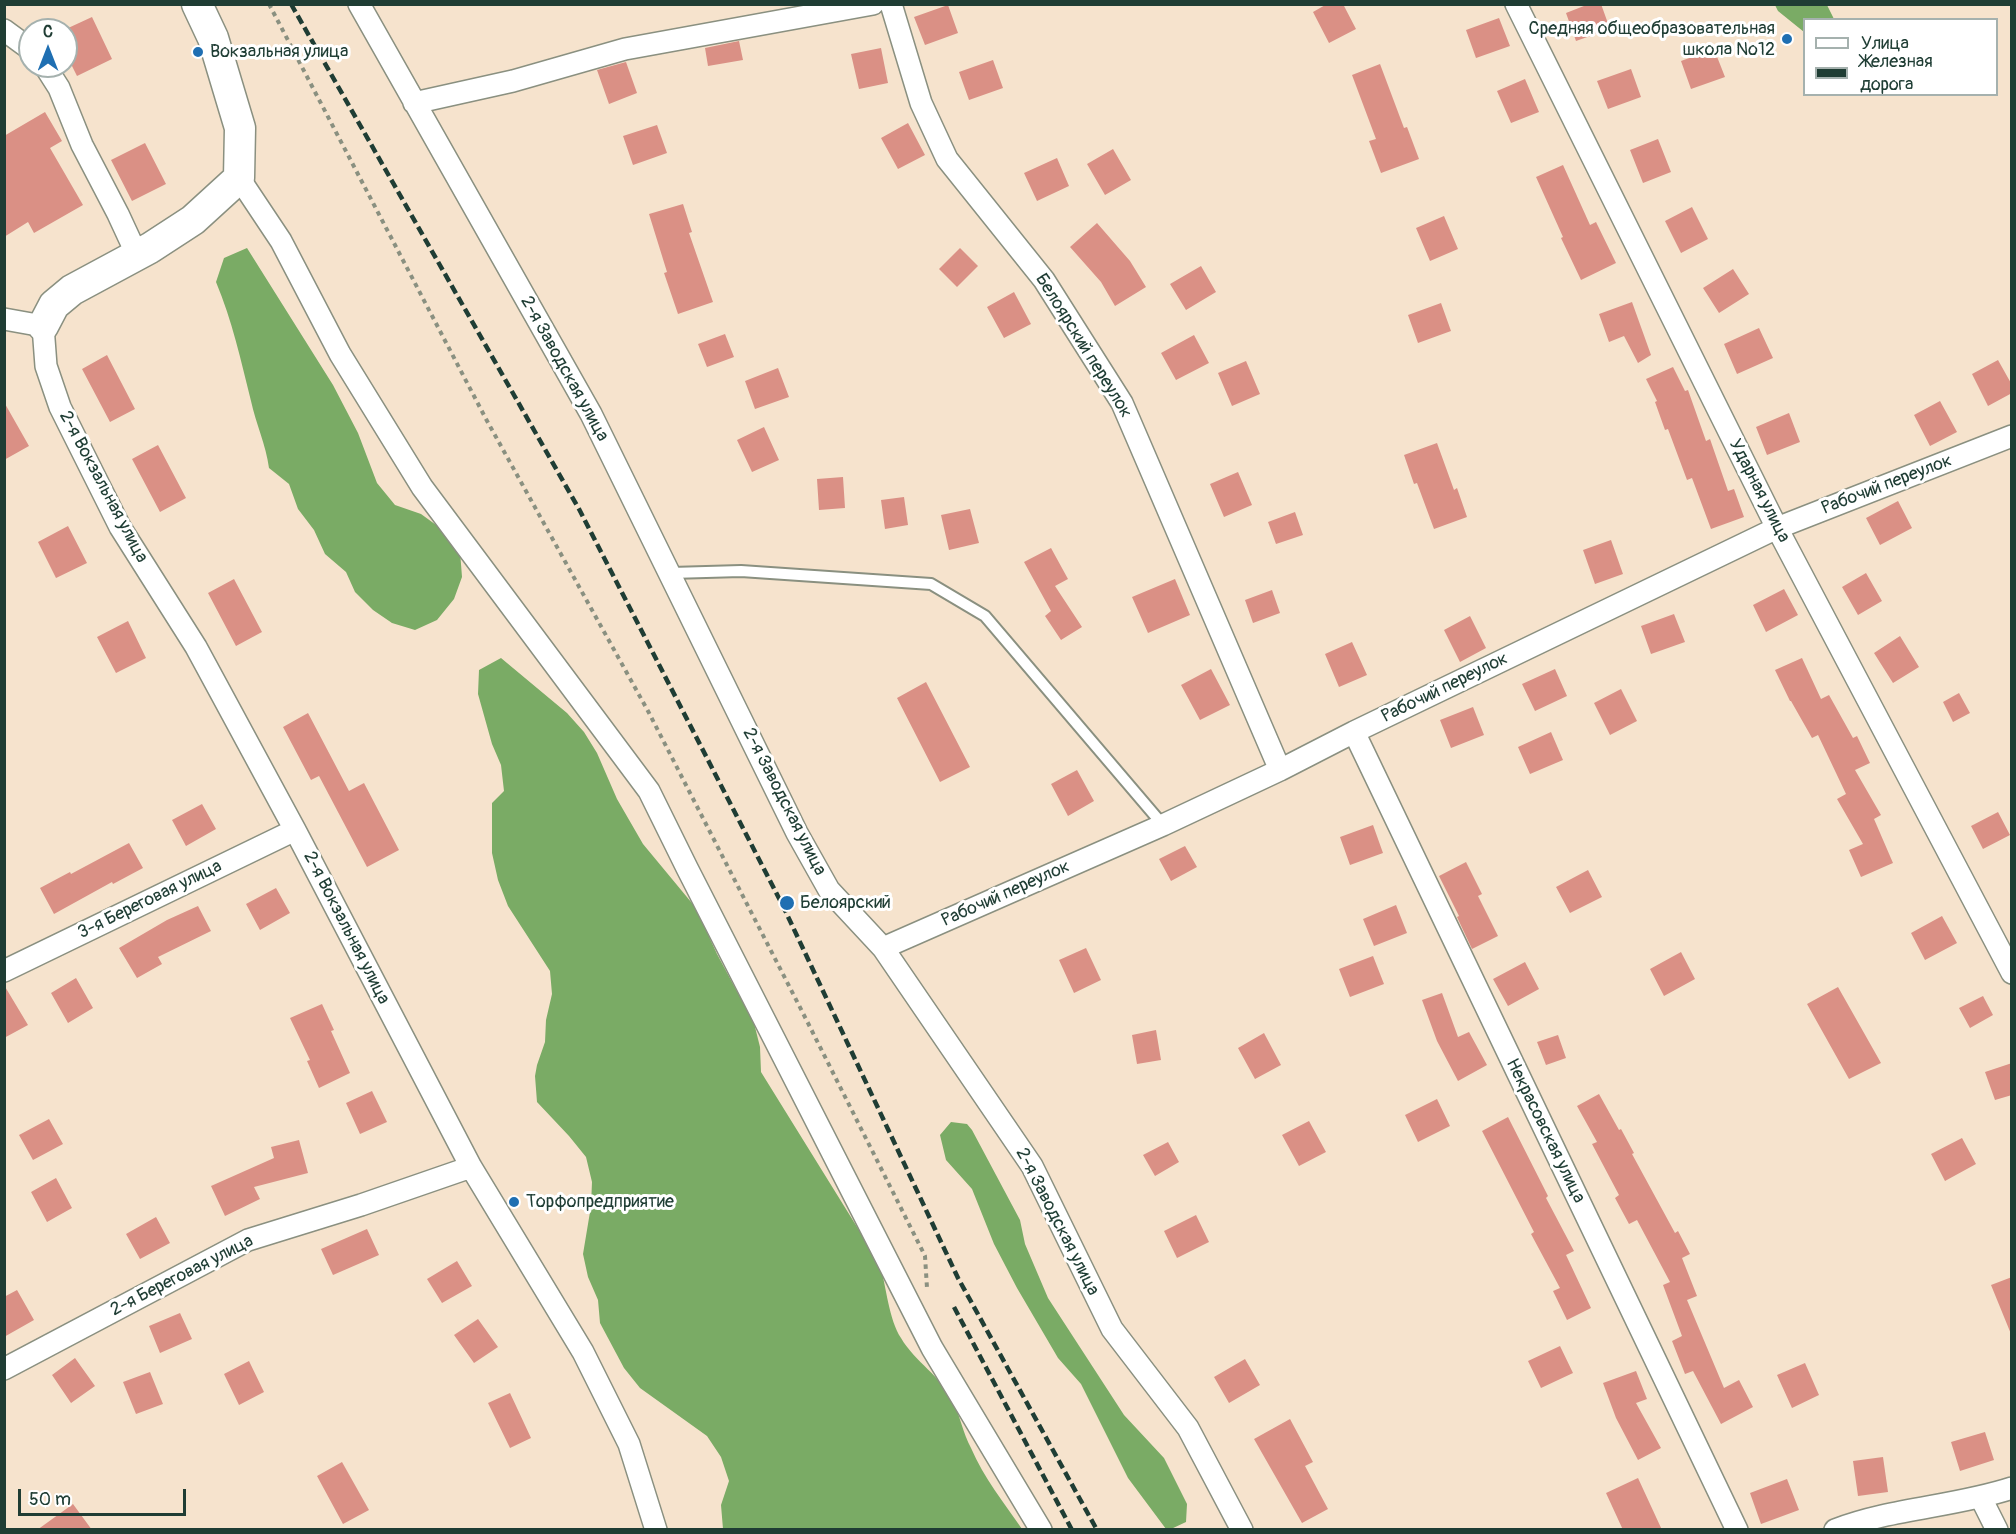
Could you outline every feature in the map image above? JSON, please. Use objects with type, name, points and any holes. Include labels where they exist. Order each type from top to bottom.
[{"type":"street","points":[[197,4],[213,38],[240,128],[239,178],[281,241],[340,354],[422,487],[649,790],[692,879],[932,1348],[1041,1530]]},
{"type":"street","name":"2-я Заводская улица","points":[[358,4],[591,414],[797,833],[829,890],[883,948],[1032,1166],[1112,1329],[1188,1428],[1242,1530]]},
{"type":"street","points":[[414,103],[513,81],[625,49],[873,4]]},
{"type":"street","name":"Белоярский переулок","points":[[891,4],[921,104],[946,159],[1044,280],[1122,403],[1280,770]]},
{"type":"street","name":"Ударная улица","points":[[1516,4],[1777,528],[2012,973]]},
{"type":"street","points":[[4,30],[18,40]]},
{"type":"street","points":[[53,78],[59,88],[82,146],[137,255]]},
{"type":"street","points":[[4,319],[43,326],[54,305],[72,290],[137,255],[193,220],[239,178]]},
{"type":"street","name":"2-я Вокзальная улица","points":[[43,326],[46,366],[64,417],[120,527],[196,647],[295,830],[471,1167],[583,1352],[629,1444],[656,1530]]},
{"type":"street","name":"Рабочий переулок","points":[[883,948],[1163,825],[1777,528],[2012,436]]},
{"type":"street","name":"Некрасовская улица","points":[[1354,732],[1737,1530]]},
{"type":"street","name":"3-я Береговая улица","points":[[4,971],[295,830]]},
{"type":"street","name":"2-я Береговая улица","points":[[4,1369],[248,1240],[361,1205],[471,1167]]},
{"type":"street","points":[[1835,1530],[1861,1520],[1982,1498],[2012,1488]]},
{"type":"street","points":[[1982,1498],[1997,1530]]},
{"type":"lane","points":[[671,573],[741,570],[931,584],[985,616],[1163,825]]},
{"type":"path","points":[[269,4],[486,419],[648,711],[792,991],[925,1256],[927,1290]]},
{"type":"green space","points":[[1775,5],[1827,5],[1834,18],[1803,18],[1803,31],[1778,11]]},
{"type":"green space","points":[[247,248],[333,385],[358,433],[377,483],[395,505],[421,514],[443,530],[460,551],[462,577],[454,599],[437,620],[415,630],[392,623],[373,610],[355,592],[346,572],[325,554],[314,530],[298,509],[289,484],[269,468],[236,341],[216,282],[224,258]]},
{"type":"green space","points":[[501,658],[567,713],[584,732],[597,753],[617,799],[643,844],[696,908],[717,954],[754,1023],[760,1047],[761,1072],[880,1264],[897,1331],[907,1347],[948,1392],[982,1470],[1022,1529],[723,1529],[721,1505],[729,1481],[721,1457],[707,1436],[640,1388],[624,1368],[600,1323],[598,1300],[588,1277],[583,1254],[591,1206],[592,1182],[586,1157],[537,1102],[535,1076],[545,1042],[546,1020],[552,994],[550,971],[508,906],[498,880],[492,853],[492,803],[504,791],[501,765],[492,744],[478,694],[479,670]]},
{"type":"green space","points":[[951,1122],[967,1124],[972,1130],[1020,1220],[1025,1244],[1048,1298],[1124,1415],[1164,1458],[1187,1504],[1186,1522],[1166,1529],[1128,1478],[1081,1384],[1058,1358],[1017,1288],[994,1244],[972,1189],[946,1160],[940,1135]]},
{"type":"building","points":[[1327,4],[1343,4],[1356,29],[1329,43],[1313,12]]},
{"type":"building","points":[[1589,4],[1601,4],[1610,29],[1576,41],[1566,13]]},
{"type":"building","points":[[948,5],[958,33],[925,45],[914,17]]},
{"type":"building","points":[[92,17],[112,59],[78,76],[78,23]]},
{"type":"building","points":[[1499,18],[1510,46],[1476,58],[1466,30]]},
{"type":"building","points":[[739,41],[743,60],[708,66],[705,48]]},
{"type":"building","points":[[881,48],[888,83],[859,89],[851,54]]},
{"type":"building","points":[[1714,49],[1725,77],[1691,89],[1681,61]]},
{"type":"building","points":[[993,60],[1003,88],[969,100],[959,72]]},
{"type":"building","points":[[626,62],[637,93],[609,104],[597,70]]},
{"type":"building","points":[[1380,64],[1404,128],[1407,127],[1419,159],[1381,173],[1369,141],[1376,139],[1352,75]]},
{"type":"building","points":[[1631,69],[1641,97],[1608,109],[1597,81]]},
{"type":"building","points":[[1525,79],[1539,112],[1511,123],[1497,91]]},
{"type":"building","points":[[45,112],[62,141],[50,148],[83,205],[34,233],[28,222],[4,237],[4,136]]},
{"type":"building","points":[[908,123],[925,155],[898,169],[881,138]]},
{"type":"building","points":[[657,125],[667,153],[633,165],[623,136]]},
{"type":"building","points":[[1658,139],[1671,172],[1643,183],[1630,150]]},
{"type":"building","points":[[145,143],[166,184],[132,201],[111,160]]},
{"type":"building","points":[[1113,149],[1131,180],[1105,195],[1087,164]]},
{"type":"building","points":[[1057,158],[1069,186],[1037,201],[1024,173]]},
{"type":"building","points":[[1563,165],[1590,225],[1596,222],[1616,263],[1581,280],[1536,177]]},
{"type":"building","points":[[683,204],[692,232],[689,233],[713,302],[678,314],[664,273],[667,272],[649,214]]},
{"type":"building","points":[[1692,207],[1708,239],[1681,253],[1665,221]]},
{"type":"building","points":[[1444,216],[1458,249],[1430,261],[1416,228]]},
{"type":"building","points":[[1097,223],[1130,261],[1146,287],[1115,306],[1101,282],[1070,247]]},
{"type":"building","points":[[960,248],[978,266],[957,287],[939,269]]},
{"type":"building","points":[[1201,266],[1216,292],[1186,310],[1170,284]]},
{"type":"building","points":[[1733,269],[1749,294],[1719,313],[1703,288]]},
{"type":"building","points":[[1014,292],[1031,324],[1004,338],[987,307]]},
{"type":"building","points":[[1632,302],[1651,355],[1638,363],[1624,336],[1609,342],[1599,314]]},
{"type":"building","points":[[1441,303],[1451,331],[1418,343],[1408,315]]},
{"type":"building","points":[[1759,328],[1773,358],[1737,374],[1724,344]]},
{"type":"building","points":[[725,334],[734,357],[707,367],[698,344]]},
{"type":"building","points":[[1194,335],[1209,363],[1176,380],[1161,353]]},
{"type":"building","points":[[107,355],[135,409],[110,422],[82,369]]},
{"type":"building","points":[[1998,360],[2012,385],[2012,393],[1988,406],[1972,374]]},
{"type":"building","points":[[1246,361],[1260,394],[1232,406],[1218,373]]},
{"type":"building","points":[[1673,367],[1685,391],[1688,390],[1706,441],[1710,439],[1728,491],[1734,489],[1744,517],[1711,529],[1692,478],[1687,480],[1668,429],[1665,430],[1655,402],[1657,401],[1646,379]]},
{"type":"building","points":[[778,368],[789,397],[755,409],[745,381]]},
{"type":"building","points":[[1940,401],[1957,432],[1930,446],[1914,415]]},
{"type":"building","points":[[4,402],[29,446],[4,460]]},
{"type":"building","points":[[1789,413],[1800,442],[1767,455],[1756,427]]},
{"type":"building","points":[[764,427],[779,460],[752,472],[737,440]]},
{"type":"building","points":[[1437,443],[1454,490],[1457,488],[1467,517],[1434,529],[1404,455]]},
{"type":"building","points":[[158,445],[186,498],[160,512],[132,459]]},
{"type":"building","points":[[1238,472],[1252,505],[1224,517],[1210,484]]},
{"type":"building","points":[[843,477],[845,508],[819,510],[817,479]]},
{"type":"building","points":[[904,497],[908,525],[885,529],[881,500]]},
{"type":"building","points":[[1898,501],[1912,528],[1880,545],[1866,518]]},
{"type":"building","points":[[970,509],[979,543],[949,550],[941,515]]},
{"type":"building","points":[[1295,512],[1303,535],[1276,544],[1268,522]]},
{"type":"building","points":[[68,526],[87,563],[56,578],[38,542]]},
{"type":"building","points":[[1611,540],[1623,574],[1595,584],[1583,550]]},
{"type":"building","points":[[1051,548],[1068,579],[1055,586],[1082,627],[1061,640],[1045,616],[1051,611],[1024,562]]},
{"type":"building","points":[[1866,573],[1882,601],[1858,615],[1842,587]]},
{"type":"building","points":[[234,579],[262,632],[236,646],[208,593]]},
{"type":"building","points":[[1175,579],[1190,615],[1148,633],[1132,597]]},
{"type":"building","points":[[1784,589],[1798,615],[1766,632],[1753,605]]},
{"type":"building","points":[[1272,590],[1280,613],[1253,623],[1245,600]]},
{"type":"building","points":[[1674,614],[1685,642],[1651,654],[1641,626]]},
{"type":"building","points":[[1470,616],[1486,648],[1460,662],[1444,630]]},
{"type":"building","points":[[128,621],[146,658],[116,673],[97,637]]},
{"type":"building","points":[[1900,636],[1919,667],[1893,683],[1874,653]]},
{"type":"building","points":[[1352,642],[1367,675],[1339,687],[1325,654]]},
{"type":"building","points":[[1802,658],[1821,699],[1829,695],[1853,738],[1857,736],[1870,763],[1855,770],[1881,815],[1874,819],[1893,863],[1861,877],[1849,850],[1863,844],[1837,799],[1846,794],[1818,735],[1812,738],[1775,670]]},
{"type":"building","points":[[1211,669],[1230,705],[1200,720],[1181,685]]},
{"type":"building","points":[[1555,669],[1567,696],[1535,711],[1522,684]]},
{"type":"building","points":[[926,682],[970,767],[940,782],[897,698]]},
{"type":"building","points":[[1621,689],[1637,721],[1610,735],[1594,703]]},
{"type":"building","points":[[1959,693],[1970,713],[1953,722],[1943,702]]},
{"type":"building","points":[[1473,707],[1484,735],[1451,748],[1440,720]]},
{"type":"building","points":[[308,713],[349,791],[364,783],[399,850],[367,867],[319,776],[311,780],[283,727]]},
{"type":"building","points":[[1551,732],[1563,760],[1530,774],[1518,747]]},
{"type":"building","points":[[1077,770],[1094,801],[1068,816],[1051,784]]},
{"type":"building","points":[[202,804],[216,829],[186,846],[172,820]]},
{"type":"building","points":[[1998,812],[2010,835],[1983,849],[1971,826]]},
{"type":"building","points":[[1373,825],[1383,853],[1350,865],[1340,837]]},
{"type":"building","points":[[129,843],[143,868],[54,914],[40,888]]},
{"type":"building","points":[[1185,846],[1197,867],[1171,881],[1159,859]]},
{"type":"building","points":[[1466,862],[1482,894],[1478,896],[1498,936],[1472,949],[1439,876]]},
{"type":"building","points":[[1588,870],[1602,897],[1570,913],[1556,887]]},
{"type":"building","points":[[276,888],[290,913],[260,930],[246,904]]},
{"type":"building","points":[[1396,905],[1407,933],[1374,946],[1363,919]]},
{"type":"building","points":[[198,906],[211,931],[158,957],[162,964],[137,978],[119,948],[167,920]]},
{"type":"building","points":[[1942,916],[1957,943],[1925,960],[1911,933]]},
{"type":"building","points":[[1086,948],[1101,980],[1074,993],[1059,960]]},
{"type":"building","points":[[1681,952],[1695,979],[1664,996],[1650,969]]},
{"type":"building","points":[[1373,956],[1384,984],[1350,997],[1339,969]]},
{"type":"building","points":[[1525,962],[1539,989],[1508,1006],[1493,979]]},
{"type":"building","points":[[76,978],[93,1008],[68,1023],[51,993]]},
{"type":"building","points":[[4,985],[28,1025],[4,1038]]},
{"type":"building","points":[[1838,987],[1881,1063],[1849,1079],[1807,1004]]},
{"type":"building","points":[[1442,993],[1458,1037],[1469,1032],[1487,1065],[1458,1081],[1437,1041],[1422,1000]]},
{"type":"building","points":[[1983,996],[1993,1015],[1970,1028],[1959,1008]]},
{"type":"building","points":[[322,1004],[334,1030],[331,1031],[350,1073],[319,1088],[307,1061],[310,1060],[290,1018]]},
{"type":"building","points":[[1156,1030],[1161,1060],[1137,1064],[1132,1035]]},
{"type":"building","points":[[1264,1033],[1281,1065],[1255,1079],[1238,1048]]},
{"type":"building","points":[[1558,1035],[1566,1058],[1546,1065],[1537,1042]]},
{"type":"building","points":[[2012,1063],[2012,1095],[1995,1100],[1985,1072]]},
{"type":"building","points":[[372,1091],[387,1122],[360,1134],[346,1103]]},
{"type":"building","points":[[1599,1094],[1619,1130],[1621,1129],[1675,1233],[1678,1231],[1690,1254],[1682,1258],[1697,1296],[1687,1300],[1724,1388],[1739,1380],[1753,1407],[1721,1424],[1693,1371],[1685,1374],[1672,1341],[1682,1336],[1663,1285],[1670,1282],[1637,1220],[1629,1224],[1615,1198],[1619,1195],[1592,1144],[1597,1142],[1577,1106]]},
{"type":"building","points":[[1437,1099],[1450,1126],[1418,1142],[1405,1115]]},
{"type":"building","points":[[1508,1117],[1574,1251],[1566,1255],[1591,1308],[1567,1320],[1553,1291],[1560,1288],[1531,1234],[1534,1232],[1482,1131]]},
{"type":"building","points":[[49,1119],[63,1144],[33,1160],[19,1135]]},
{"type":"building","points":[[1309,1121],[1326,1152],[1299,1166],[1282,1135]]},
{"type":"building","points":[[1962,1138],[1976,1164],[1945,1181],[1931,1154]]},
{"type":"building","points":[[299,1140],[308,1173],[254,1187],[260,1199],[225,1216],[211,1186],[274,1158],[271,1147]]},
{"type":"building","points":[[1168,1142],[1179,1162],[1155,1176],[1143,1155]]},
{"type":"building","points":[[56,1178],[72,1208],[47,1222],[31,1192]]},
{"type":"building","points":[[1196,1215],[1209,1242],[1177,1258],[1164,1231]]},
{"type":"building","points":[[156,1217],[170,1243],[140,1259],[126,1234]]},
{"type":"building","points":[[367,1229],[379,1255],[333,1275],[321,1249]]},
{"type":"building","points":[[457,1261],[472,1286],[442,1303],[427,1279]]},
{"type":"building","points":[[2012,1277],[2012,1334],[2011,1334],[1991,1285]]},
{"type":"building","points":[[17,1290],[34,1320],[4,1337],[4,1297]]},
{"type":"building","points":[[180,1313],[192,1339],[160,1353],[149,1326]]},
{"type":"building","points":[[478,1319],[498,1347],[474,1363],[454,1335]]},
{"type":"building","points":[[1560,1346],[1573,1373],[1541,1388],[1528,1361]]},
{"type":"building","points":[[75,1358],[95,1386],[71,1403],[52,1375]]},
{"type":"building","points":[[1245,1359],[1260,1385],[1229,1403],[1214,1377]]},
{"type":"building","points":[[249,1361],[264,1392],[239,1405],[224,1374]]},
{"type":"building","points":[[1805,1363],[1819,1395],[1792,1408],[1777,1375]]},
{"type":"building","points":[[1636,1371],[1647,1399],[1636,1403],[1661,1448],[1638,1460],[1616,1418],[1603,1383]]},
{"type":"building","points":[[150,1372],[163,1404],[136,1414],[123,1382]]},
{"type":"building","points":[[510,1393],[531,1438],[510,1448],[488,1403]]},
{"type":"building","points":[[1290,1419],[1313,1462],[1305,1466],[1328,1509],[1302,1523],[1254,1439]]},
{"type":"building","points":[[1985,1432],[1994,1460],[1960,1471],[1951,1442]]},
{"type":"building","points":[[1883,1457],[1888,1492],[1858,1496],[1853,1461]]},
{"type":"building","points":[[342,1462],[369,1510],[343,1524],[317,1476]]},
{"type":"building","points":[[1638,1478],[1662,1530],[1623,1530],[1606,1493]]},
{"type":"building","points":[[1787,1479],[1799,1510],[1761,1524],[1750,1493]]},
{"type":"building","points":[[73,1504],[92,1530],[37,1530]]},
{"type":"railway","points":[[291,4],[579,509],[783,906],[958,1278],[1097,1530]]},
{"type":"railway","points":[[954,1307],[1072,1530]]},
{"type":"place","name":"Средняя общеобразовательная школа №12","points":[[1787,39]]},
{"type":"place","name":"Вокзальная улица","points":[[198,52]]},
{"type":"place","name":"Белоярский","points":[[787,903]]},
{"type":"place","name":"Торфопредприятие","points":[[514,1202]]}]
